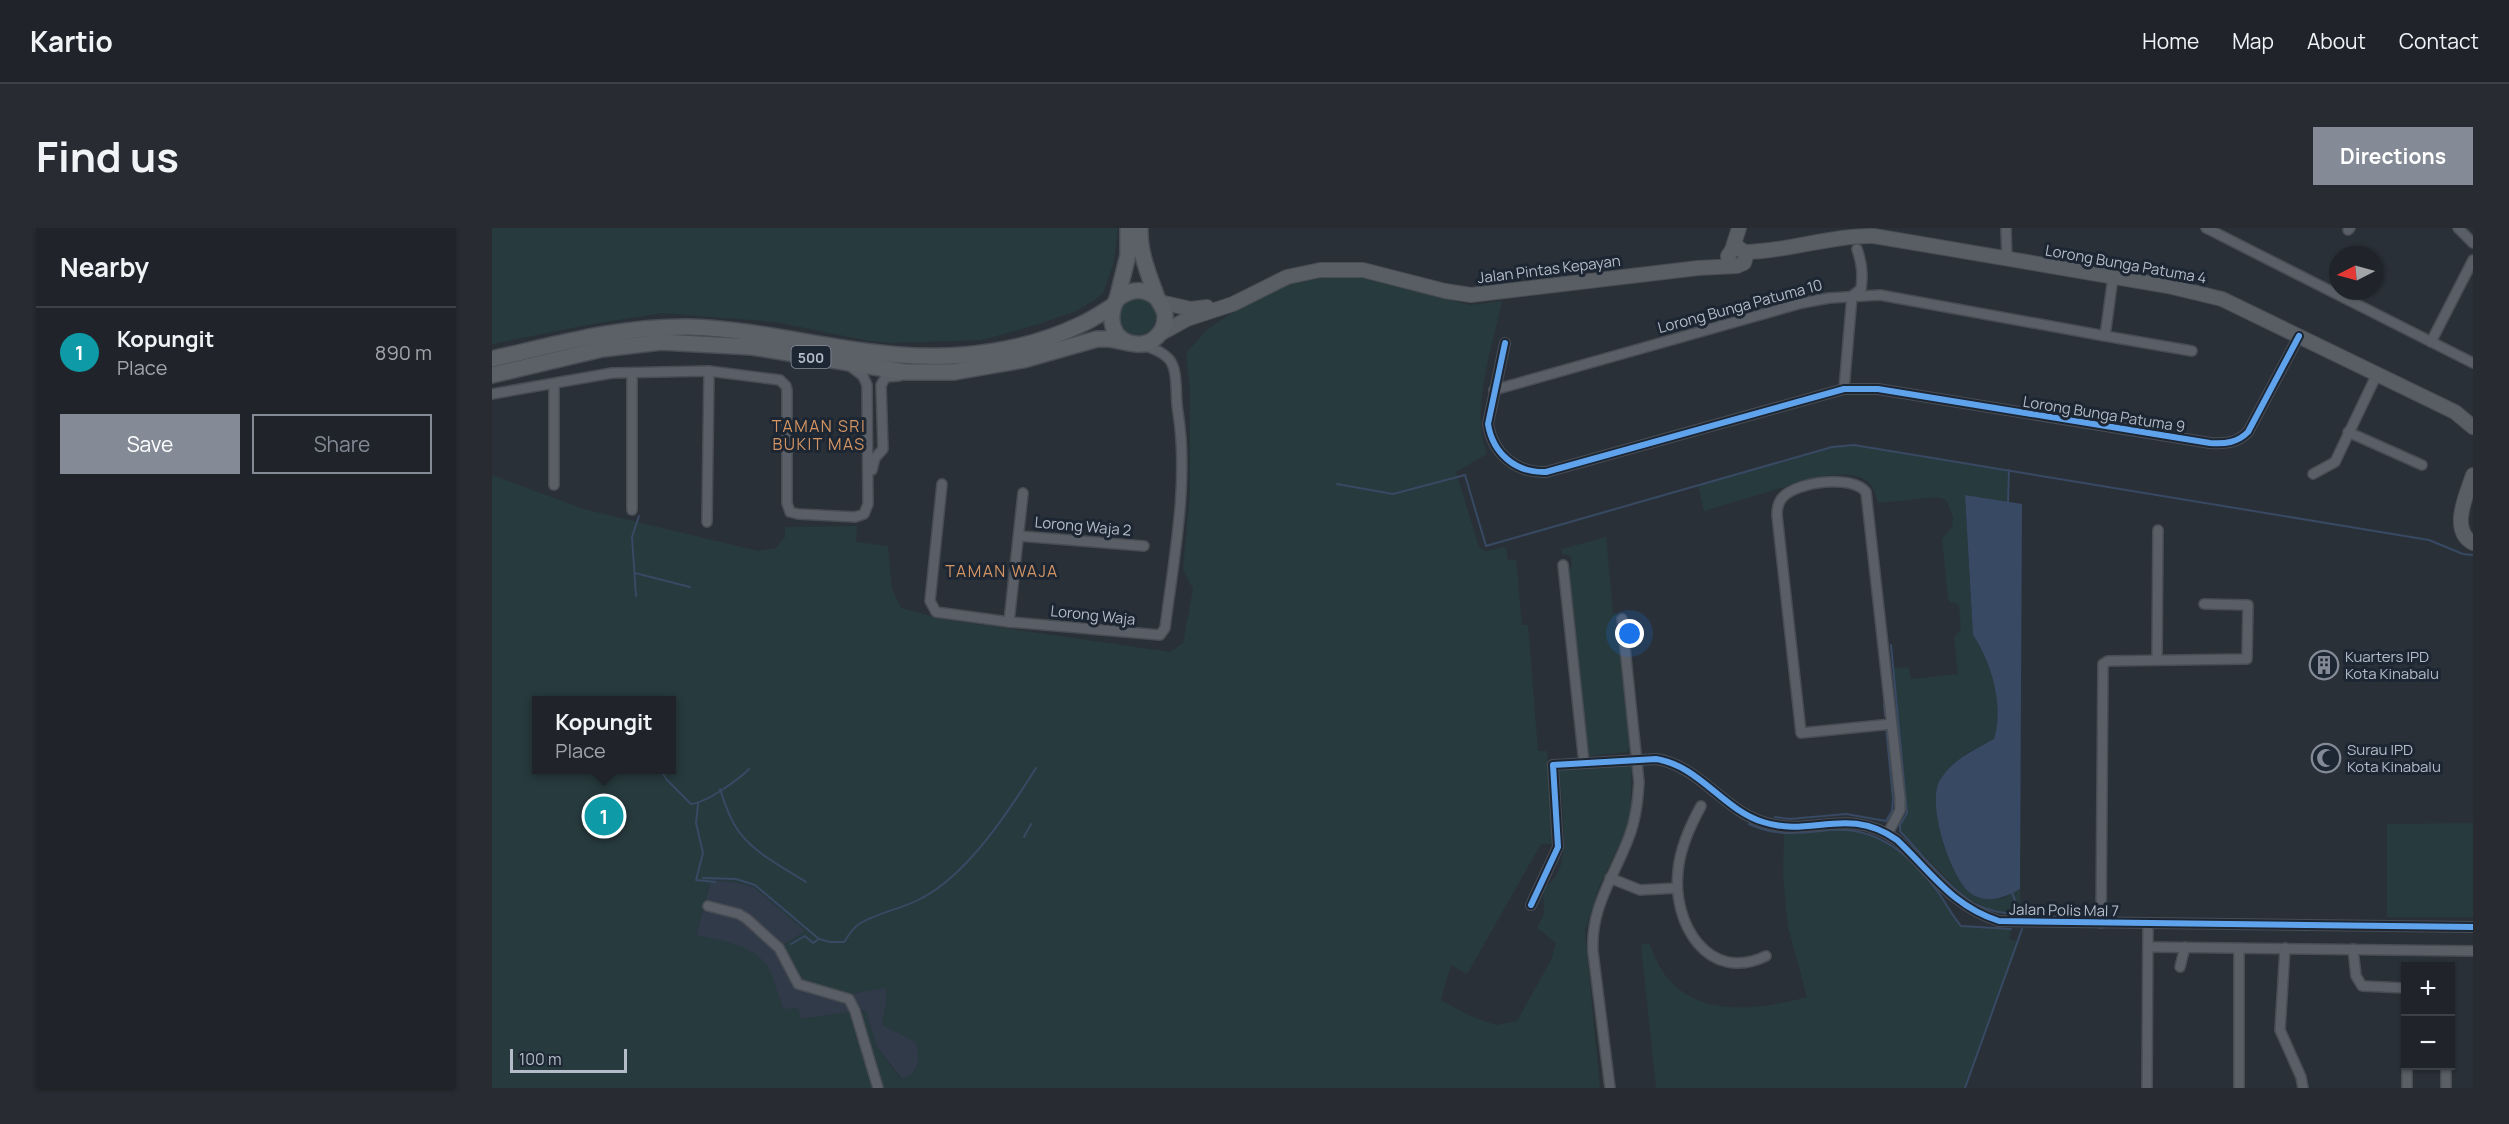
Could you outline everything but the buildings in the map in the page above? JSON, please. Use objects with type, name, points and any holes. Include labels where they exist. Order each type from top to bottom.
[{"type":"main road","points":[[1128,228],[1128,255],[1111,317],[1113,328],[1120,337],[1135,344],[1159,335],[1165,318],[1139,246],[1140,228]]},
{"type":"main road","name":"500","points":[[492,358],[597,334],[658,327],[753,332],[880,353],[952,356],[1000,350],[1033,342],[1082,324],[1135,290],[1146,292],[1158,300]]},
{"type":"main road","name":"500","points":[[492,375],[602,349],[661,342],[752,347],[905,372],[946,372],[988,368],[1097,339],[1135,344]]},
{"type":"street","points":[[1737,256],[1739,228]]},
{"type":"street","points":[[2006,228],[2007,260]]},
{"type":"street","points":[[2206,228],[2473,363]]},
{"type":"street","points":[[2226,238],[2230,228]]},
{"type":"street","points":[[2458,228],[2473,243]]},
{"type":"street","name":"Lorong Bunga Patuma 4","points":[[1737,256],[1847,237],[1874,236],[2168,286],[2222,299],[2455,412],[2473,427]]},
{"type":"street","points":[[1844,389],[1852,296],[1861,289],[1863,274],[1857,249]]},
{"type":"street","name":"Jalan Pintas Kepayan","points":[[1159,335],[1187,319],[1233,304],[1287,277],[1320,270],[1363,270],[1445,291],[1471,295],[1698,268],[1737,256]]},
{"type":"street","points":[[2432,342],[2473,260]]},
{"type":"street","points":[[2105,336],[2113,277]]},
{"type":"street","name":"Lorong Bunga Patuma 10","points":[[1494,390],[1802,303],[1852,296],[1880,295],[2192,351]]},
{"type":"street","name":"Jalan Pintas Kepayan","points":[[1158,300],[1191,309],[1233,304]]},
{"type":"street","name":"Lorong Waja","points":[[1159,335],[1163,346],[1178,363],[1184,414],[1181,421]]},
{"type":"street","name":"Lorong Bunga Patuma 9","points":[[1505,343],[1488,424],[1494,443],[1514,465],[1533,472],[1545,472],[1844,389],[1878,389],[2210,443],[2229,443],[2248,432],[2299,336]]},
{"type":"street","name":"Lorong Waja","points":[[942,484],[930,601],[931,606],[938,613],[1151,636],[1164,632],[1179,505],[1182,465],[1181,421],[1178,414],[1173,366],[1161,352],[1135,344]]},
{"type":"street","points":[[492,394],[612,373],[709,371],[774,378],[786,386],[787,503],[790,512],[860,516],[868,504],[870,475],[867,391],[865,379],[848,364]]},
{"type":"street","points":[[708,522],[709,371]]},
{"type":"street","points":[[870,475],[875,458],[883,449],[881,389],[883,379],[902,376],[905,372]]},
{"type":"street","points":[[632,373],[632,510]]},
{"type":"street","points":[[2313,474],[2330,467],[2335,462],[2377,374]]},
{"type":"street","points":[[554,384],[554,485]]},
{"type":"street","points":[[867,391],[881,389]]},
{"type":"street","points":[[2348,432],[2422,465]]},
{"type":"street","points":[[868,437],[884,436]]},
{"type":"street","points":[[1888,833],[1900,810],[1900,804],[1892,724],[1866,492],[1857,484],[1843,482],[1820,483],[1799,488],[1784,496],[1777,508],[1777,515],[1801,733],[1892,724]]},
{"type":"street","points":[[2472,483],[2460,526],[2464,537],[2473,543]]},
{"type":"street","points":[[1010,622],[1023,493]]},
{"type":"street","points":[[2157,660],[2158,530]]},
{"type":"street","name":"Lorong Waja 2","points":[[1019,536],[1144,546]]},
{"type":"street","points":[[1563,565],[1584,763]]},
{"type":"street","points":[[2101,923],[2102,666],[2108,661],[2247,659],[2247,604],[2204,604]]},
{"type":"street","points":[[1610,1088],[1592,941],[1598,908],[1628,840],[1635,817],[1639,788],[1638,759],[1622,619]]},
{"type":"street","name":"Jalan Polis Mal 7","points":[[1532,905],[1558,847],[1553,765],[1638,759],[1667,760],[1686,769],[1739,809],[1762,822],[1797,826],[1842,822],[1874,827],[1888,833],[1903,845],[1958,901],[1979,915],[1999,921],[2473,927]]},
{"type":"street","points":[[1701,806],[1680,855],[1677,888],[1686,923],[1699,945],[1720,962],[1750,963],[1766,956]]},
{"type":"street","points":[[1610,878],[1640,890],[1677,888]]},
{"type":"street","points":[[708,906],[740,914],[747,919],[779,948],[798,984],[849,999],[855,1011],[878,1088]]},
{"type":"street","points":[[2147,1088],[2148,923]]},
{"type":"street","points":[[2148,946],[2473,951]]},
{"type":"street","points":[[2180,967],[2185,947]]},
{"type":"street","points":[[2239,948],[2239,1088]]},
{"type":"street","points":[[2285,948],[2280,1030],[2301,1077],[2303,1088]]},
{"type":"street","points":[[2353,949],[2356,976],[2362,986],[2401,988]]},
{"type":"street","points":[[2407,1070],[2407,1088]]},
{"type":"street","points":[[2446,1070],[2446,1088]]},
{"type":"shaded area","points":[[711,880],[735,882],[754,887],[806,931],[850,994],[886,987],[887,999],[882,1025],[917,1042],[919,1061],[913,1074],[902,1079],[877,1047],[865,1010],[801,1019],[783,1009],[767,965],[696,935]]},
{"type":"green space","points":[[492,228],[1118,228],[1113,265],[1103,293],[1076,311],[982,340],[892,343],[869,341],[775,322],[662,313],[492,344]]},
{"type":"green space","points":[[1335,276],[1357,277],[1470,305],[1502,301],[1482,398],[1482,437],[1487,454],[1456,472],[1479,547],[1486,551],[1506,547],[1508,560],[1516,559],[1522,625],[1528,625],[1538,751],[1547,751],[1554,831],[1553,844],[1541,844],[1467,974],[1451,965],[1441,1000],[1470,1016],[1496,1025],[1517,1021],[1551,960],[1556,943],[1537,928],[1544,914],[1543,887],[1557,874],[1563,852],[1564,823],[1559,769],[1632,763],[1630,813],[1623,837],[1599,887],[1585,931],[1600,1088],[883,1088],[859,1012],[865,1010],[877,1047],[901,1079],[913,1074],[919,1061],[916,1042],[882,1025],[887,999],[886,988],[850,994],[805,982],[783,945],[805,931],[754,887],[735,882],[711,880],[696,935],[743,947],[759,957],[771,974],[783,1009],[798,1008],[801,1019],[850,1012],[874,1088],[492,1088],[492,475],[587,510],[758,551],[776,548],[785,537],[785,527],[857,526],[856,542],[888,546],[892,589],[901,608],[941,619],[1170,652],[1183,643],[1193,589],[1183,569],[1190,494],[1190,391],[1186,353],[1207,330],[1230,314],[1286,284]]},
{"type":"green space","points":[[1133,295],[1151,301],[1157,315],[1152,329],[1139,336],[1125,333],[1118,326],[1117,307]]},
{"type":"green space","points":[[1854,445],[2009,470],[2008,502],[1965,495],[1973,634],[1991,671],[1997,698],[1997,726],[1994,739],[1965,754],[1936,790],[1936,803],[2001,899],[2020,889],[2021,915],[1991,909],[1964,896],[1900,831],[1900,825],[1907,813],[1893,668],[1909,667],[1911,679],[1958,674],[1954,637],[1961,629],[1959,606],[1954,602],[1950,603],[1948,597],[1942,539],[1952,527],[1953,518],[1948,503],[1938,497],[1878,503],[1870,484],[1863,479],[1856,476],[1838,475],[1818,477],[1704,511],[1698,485],[1832,447]]},
{"type":"green space","points":[[1606,537],[1613,613],[1617,613],[1631,747],[1627,752],[1589,756],[1569,569],[1572,566],[1571,556],[1562,554],[1562,549]]},
{"type":"green space","points":[[2473,823],[2473,917],[2387,917],[2387,824]]},
{"type":"green space","points":[[1846,829],[1886,842],[1908,859],[1937,891],[1961,926],[2011,929],[2009,939],[2019,942],[1965,1088],[1656,1088],[1641,945],[1649,943],[1661,969],[1675,985],[1691,997],[1709,1004],[1748,1007],[1807,997],[1788,927],[1783,876],[1784,834]]},
{"type":"water","points":[[1965,495],[2022,504],[2020,889],[1995,899],[1982,898],[1969,892],[1954,871],[1942,838],[1936,805],[1936,791],[1945,773],[1964,756],[1994,739],[1997,726],[1997,699],[1991,672],[1973,635]]},
{"type":"waterway","points":[[1337,484],[1393,494],[1465,475],[1486,546],[1832,447],[1854,445],[2429,540],[2463,554],[2473,555]]},
{"type":"waterway","points":[[2008,502],[2009,470]]},
{"type":"waterway","points":[[636,596],[632,537],[639,516]]},
{"type":"waterway","points":[[635,573],[690,587]]},
{"type":"waterway","points":[[1891,645],[1907,813],[1900,825],[1900,831],[1946,880],[1975,904],[2003,913],[2021,915],[2012,893]]},
{"type":"waterway","points":[[1884,704],[1885,716]]},
{"type":"waterway","points":[[1775,817],[1790,819],[1846,814],[1886,821],[1892,811],[1893,799],[1886,727]]},
{"type":"waterway","points":[[703,878],[736,879],[755,885],[819,939],[844,942],[859,924],[922,898],[955,874],[1000,822],[1036,768]]},
{"type":"waterway","points":[[663,774],[691,804],[730,785],[749,769]]},
{"type":"waterway","points":[[720,789],[726,807],[740,834],[766,857],[806,882]]},
{"type":"waterway","points":[[698,804],[696,823],[703,853],[696,880],[715,882]]},
{"type":"waterway","points":[[1024,837],[1031,824]]},
{"type":"waterway","points":[[1749,824],[1769,831],[1799,833],[1848,830],[1878,838],[1905,856],[1928,879],[1961,926],[2011,929]]},
{"type":"waterway","points":[[1965,1088],[2022,929]]},
{"type":"waterway","points":[[791,944],[805,936],[813,943],[819,939]]},
{"type":"cycle path","points":[[1505,343],[1488,424],[1491,435],[1501,453],[1508,460],[1525,469],[1546,472],[1844,389],[1878,389],[2210,443],[2230,442],[2248,432],[2299,336]]},
{"type":"cycle path","points":[[1531,905],[1558,847],[1553,765],[1656,759],[1686,770],[1735,808],[1763,822],[1797,827],[1845,823],[1879,830],[1897,840],[1932,876],[1968,907],[1999,921],[2473,927]]},
{"type":"place","name":"Kuarters IPD Kota Kinabalu","points":[[2324,665]]},
{"type":"place","name":"Surau IPD Kota Kinabalu","points":[[2326,758]]},
{"type":"place","name":"Kopungit","points":[[604,816]]},
{"type":"district","name":"TAMAN SRI BUKIT MAS","points":[[819,435]]},
{"type":"district","name":"TAMAN WAJA","points":[[1002,571]]}]
